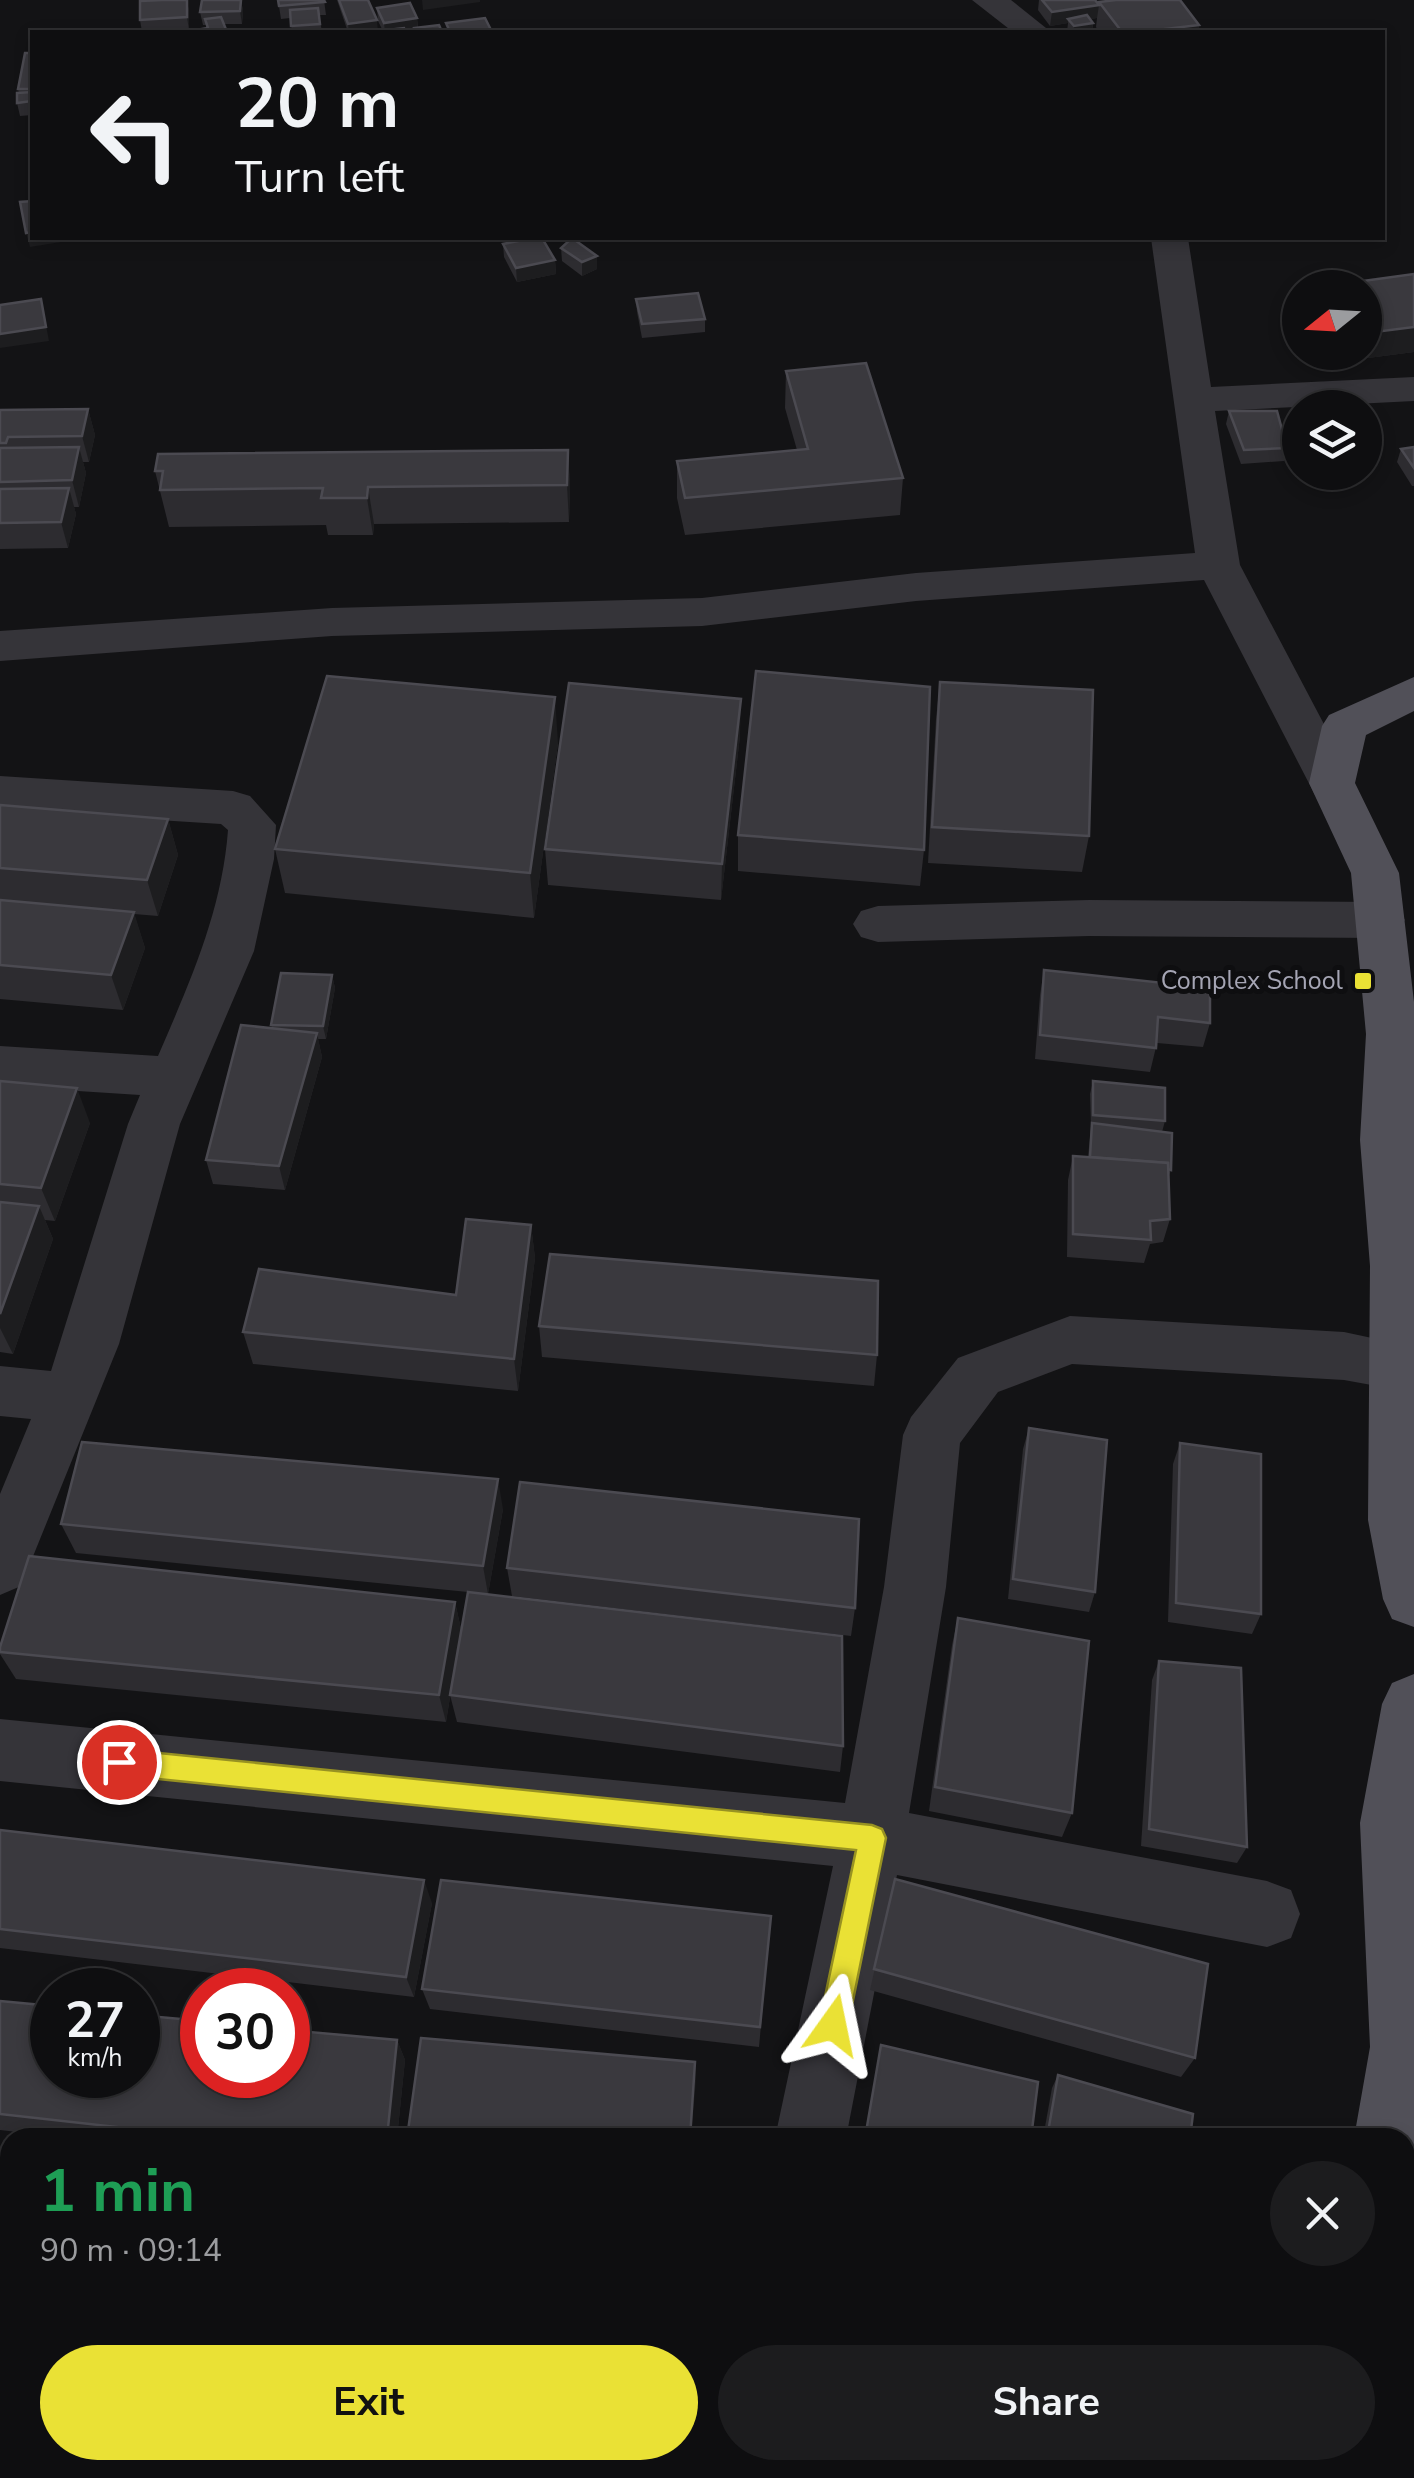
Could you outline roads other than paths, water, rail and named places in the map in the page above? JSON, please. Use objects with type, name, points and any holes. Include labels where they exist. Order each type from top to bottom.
[{"type":"main road","points":[[1414,692],[1345,726],[1332,784],[1374,873],[1392,1034],[1387,1140],[1398,1266],[1398,1520],[1414,1599]]},
{"type":"main road","points":[[1391,2128],[1410,2047],[1393,1823],[1414,1704]]},
{"type":"street","points":[[989,0],[1031,30]]},
{"type":"street","points":[[1168,240],[1218,565],[1332,784]]},
{"type":"street","points":[[1194,400],[1414,388]]},
{"type":"street","points":[[0,646],[332,622],[702,612],[916,587],[1218,565]]},
{"type":"street","points":[[0,794],[233,808],[252,825],[250,859],[229,951],[154,1124],[91,1344],[0,1567]]},
{"type":"street","points":[[878,924],[1089,918],[1380,920]]},
{"type":"street","points":[[0,1066],[174,1077]]},
{"type":"street","points":[[812,2128],[872,1838],[915,1587],[932,1434],[978,1375],[1070,1340],[1344,1356],[1399,1366]]},
{"type":"street","points":[[0,1390],[69,1397]]},
{"type":"street","points":[[0,1750],[872,1838],[1267,1914]]},
{"type":"place","name":"Complex School","points":[[1363,981]]}]
